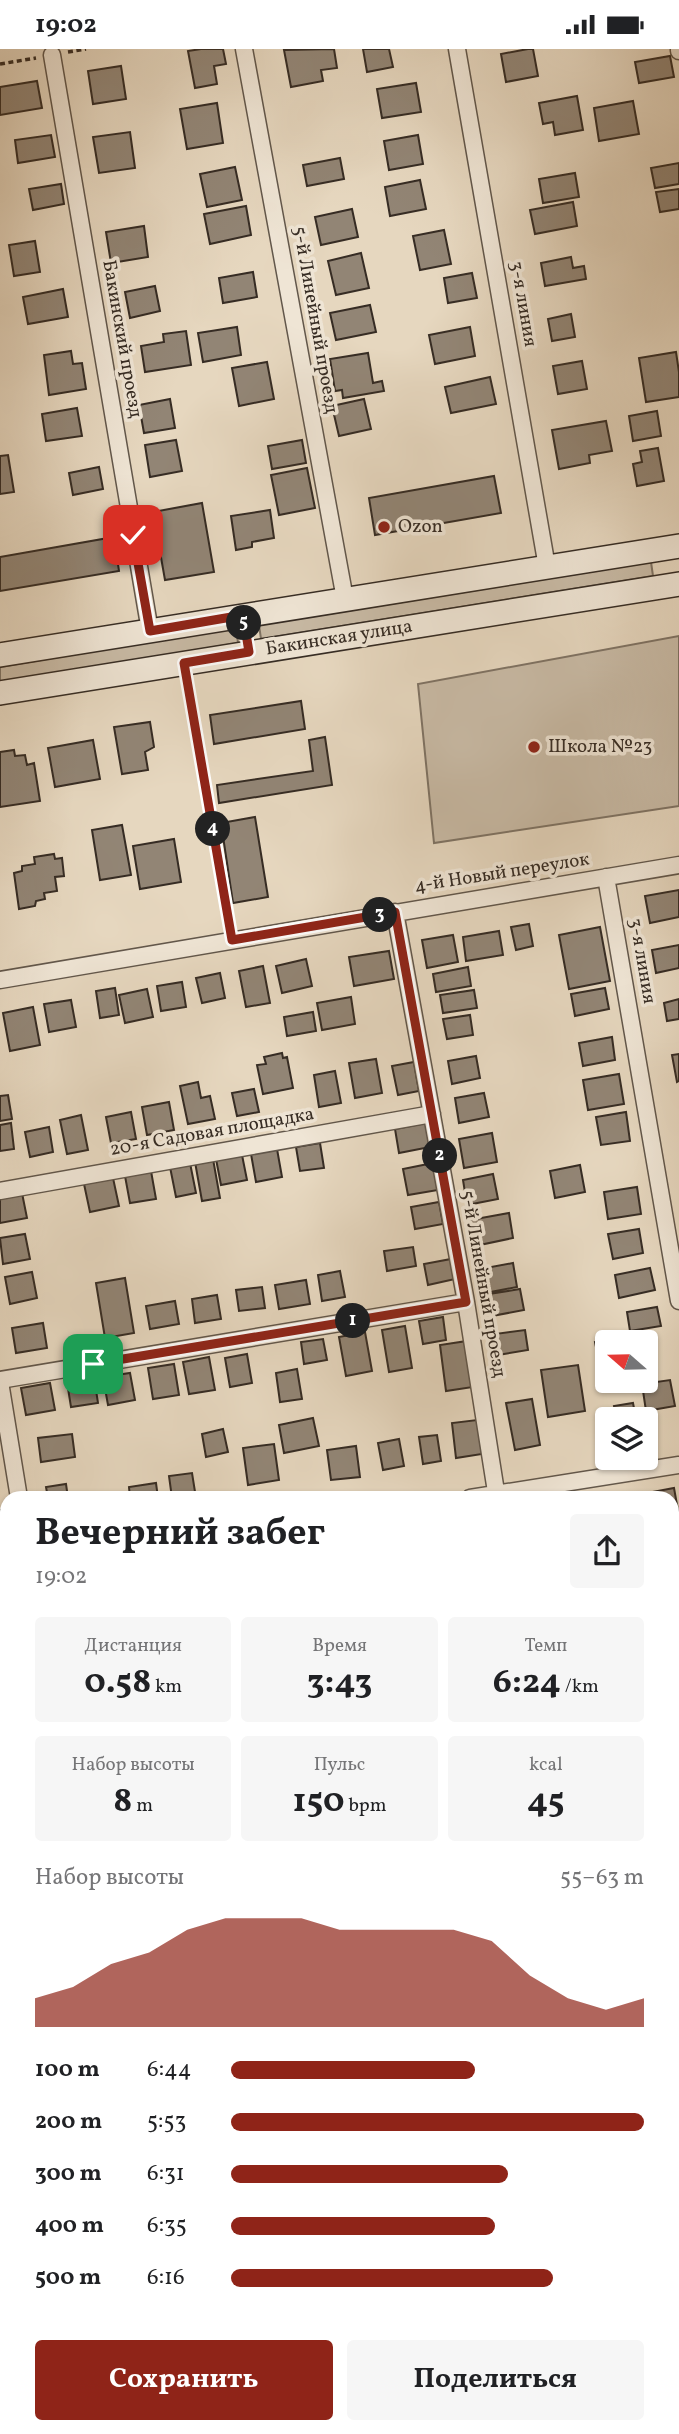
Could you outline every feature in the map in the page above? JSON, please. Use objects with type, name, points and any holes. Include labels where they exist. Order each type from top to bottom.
[{"type":"street","name":"5-й Линейный проезд","points":[[244,49],[345,599]]},
{"type":"street","name":"3-я линия","points":[[457,49],[547,567]]},
{"type":"street","name":"Бакинский проезд","points":[[52,55],[150,631]]},
{"type":"street","name":"Бакинская улица","points":[[0,655],[669,548]]},
{"type":"street","points":[[669,548],[672,585]]},
{"type":"street","name":"Бакинская улица","points":[[0,693],[672,585]]},
{"type":"street","points":[[243,615],[249,652]]},
{"type":"street","name":"4-й Новый переулок","points":[[0,980],[679,865]]},
{"type":"street","name":"3-я линия","points":[[606,877],[679,1301]]},
{"type":"street","name":"5-й Линейный проезд","points":[[395,912],[466,1302],[496,1491]]},
{"type":"street","name":"20-я Садовая площадка","points":[[0,1191],[432,1114]]},
{"type":"street","points":[[18,1491],[0,1381],[466,1302]]},
{"type":"street","points":[[526,1491],[679,1465]]},
{"type":"lane","points":[[184,663],[232,940]]},
{"type":"shaded area","points":[[651,562],[653,576],[261,639],[259,625]]},
{"type":"shaded area","points":[[236,627],[238,643],[0,683],[0,667]]},
{"type":"shaded area","name":"Школа №23","points":[[679,636],[679,806],[434,843],[418,684]]},
{"type":"building","points":[[223,49],[226,64],[214,66],[217,84],[195,88],[188,51]]},
{"type":"building","points":[[334,49],[337,68],[321,70],[323,81],[291,87],[284,50]]},
{"type":"building","points":[[363,49],[389,49],[393,67],[367,72]]},
{"type":"building","points":[[533,49],[538,76],[506,82],[501,54]]},
{"type":"building","points":[[670,56],[674,77],[639,83],[635,62]]},
{"type":"building","points":[[121,66],[126,99],[93,104],[88,71]]},
{"type":"building","points":[[37,81],[42,108],[0,115],[0,87]]},
{"type":"building","points":[[416,83],[421,112],[382,118],[377,89]]},
{"type":"building","points":[[577,96],[583,130],[555,135],[553,122],[543,124],[539,103]]},
{"type":"building","points":[[633,101],[639,134],[599,141],[594,108]]},
{"type":"building","points":[[217,103],[223,143],[187,149],[180,109]]},
{"type":"building","points":[[130,132],[135,168],[99,173],[93,137]]},
{"type":"building","points":[[51,135],[55,157],[18,163],[15,140]]},
{"type":"building","points":[[418,135],[423,164],[389,170],[384,141]]},
{"type":"building","points":[[340,158],[344,179],[307,186],[303,165]]},
{"type":"building","points":[[679,163],[679,184],[655,188],[651,168]]},
{"type":"building","points":[[235,167],[242,200],[207,207],[200,174]]},
{"type":"building","points":[[575,173],[579,197],[543,203],[539,179]]},
{"type":"building","points":[[420,180],[426,209],[390,216],[385,187]]},
{"type":"building","points":[[61,184],[64,204],[33,210],[29,189]]},
{"type":"building","points":[[679,189],[679,209],[660,212],[656,192]]},
{"type":"building","points":[[573,202],[577,226],[535,234],[530,210]]},
{"type":"building","points":[[246,206],[251,235],[210,244],[204,214]]},
{"type":"building","points":[[352,209],[358,237],[321,245],[315,217]]},
{"type":"building","points":[[144,226],[148,257],[111,263],[106,232]]},
{"type":"building","points":[[444,230],[451,264],[420,270],[413,236]]},
{"type":"building","points":[[35,241],[40,272],[14,276],[9,245]]},
{"type":"building","points":[[361,253],[369,288],[336,295],[328,261]]},
{"type":"building","points":[[571,257],[573,268],[584,266],[586,279],[545,286],[541,263]]},
{"type":"building","points":[[253,272],[257,297],[223,303],[219,278]]},
{"type":"building","points":[[472,273],[477,298],[448,303],[444,278]]},
{"type":"building","points":[[155,286],[160,311],[130,318],[125,292]]},
{"type":"building","points":[[63,289],[68,317],[28,324],[23,297]]},
{"type":"building","points":[[370,305],[376,332],[336,340],[330,313]]},
{"type":"building","points":[[571,314],[575,337],[552,341],[548,319]]},
{"type":"building","points":[[237,327],[241,355],[203,362],[198,333]]},
{"type":"building","points":[[470,327],[475,356],[435,364],[429,335]]},
{"type":"building","points":[[186,331],[191,365],[145,372],[141,346],[164,342],[163,334]]},
{"type":"building","points":[[71,351],[73,364],[82,363],[86,389],[49,395],[44,355]]},
{"type":"building","points":[[676,352],[679,397],[646,402],[639,358]]},
{"type":"building","points":[[368,353],[373,383],[382,381],[384,391],[343,398],[342,390],[335,391],[330,359]]},
{"type":"building","points":[[582,361],[587,389],[558,394],[553,366]]},
{"type":"building","points":[[267,362],[274,399],[239,406],[232,368]]},
{"type":"building","points":[[490,377],[496,404],[451,413],[445,387]]},
{"type":"building","points":[[170,399],[175,428],[144,433],[139,405]]},
{"type":"building","points":[[364,399],[371,429],[339,436],[332,406]]},
{"type":"building","points":[[77,408],[82,436],[46,441],[42,414]]},
{"type":"building","points":[[657,411],[661,436],[633,441],[629,416]]},
{"type":"building","points":[[606,421],[612,451],[589,455],[590,463],[559,469],[552,430]]},
{"type":"building","points":[[176,440],[182,471],[150,477],[145,445]]},
{"type":"building","points":[[302,440],[306,463],[272,469],[268,446]]},
{"type":"building","points":[[658,448],[664,481],[637,486],[633,464],[642,462],[640,451]]},
{"type":"building","points":[[8,455],[14,492],[0,494],[0,456]]},
{"type":"building","points":[[99,467],[103,489],[73,495],[69,473]]},
{"type":"building","points":[[307,468],[315,508],[279,515],[271,475]]},
{"type":"building","points":[[494,476],[501,513],[375,535],[369,498]]},
{"type":"building","points":[[202,503],[214,572],[165,580],[153,512]]},
{"type":"building","points":[[270,510],[274,538],[252,542],[252,547],[236,550],[231,516]]},
{"type":"building","points":[[114,537],[119,571],[0,591],[0,557]]},
{"type":"building","points":[[301,701],[305,729],[214,744],[210,715]]},
{"type":"building","points":[[150,722],[154,747],[145,752],[148,770],[122,774],[114,727]]},
{"type":"building","points":[[325,737],[332,785],[219,803],[217,785],[313,771],[309,740]]},
{"type":"building","points":[[93,740],[100,779],[55,787],[48,748]]},
{"type":"building","points":[[14,750],[15,756],[25,755],[27,765],[34,763],[40,801],[0,807],[0,752]]},
{"type":"building","points":[[255,817],[268,897],[233,903],[221,823]]},
{"type":"building","points":[[122,825],[131,875],[100,880],[92,830]]},
{"type":"building","points":[[174,839],[181,882],[140,889],[133,846]]},
{"type":"building","points":[[54,854],[55,859],[62,858],[64,876],[55,877],[57,891],[44,893],[45,899],[36,901],[35,906],[19,909],[14,873],[22,871],[22,866],[35,864],[34,857]]},
{"type":"building","points":[[679,890],[679,917],[650,923],[645,896]]},
{"type":"building","points":[[529,924],[533,946],[516,950],[511,927]]},
{"type":"building","points":[[600,927],[610,981],[569,989],[559,935]]},
{"type":"building","points":[[499,931],[503,955],[466,961],[463,937]]},
{"type":"building","points":[[453,935],[458,962],[427,968],[422,940]]},
{"type":"building","points":[[679,945],[679,968],[656,973],[652,950]]},
{"type":"building","points":[[389,951],[394,979],[354,986],[349,957]]},
{"type":"building","points":[[306,959],[312,986],[282,993],[276,966]]},
{"type":"building","points":[[263,966],[270,1003],[246,1007],[239,971]]},
{"type":"building","points":[[468,967],[471,986],[436,992],[433,974]]},
{"type":"building","points":[[220,973],[225,998],[202,1003],[196,978]]},
{"type":"building","points":[[182,982],[186,1007],[161,1011],[157,986]]},
{"type":"building","points":[[115,988],[119,1015],[100,1018],[96,991]]},
{"type":"building","points":[[605,988],[609,1009],[575,1016],[571,994]]},
{"type":"building","points":[[147,989],[153,1017],[125,1023],[119,995]]},
{"type":"building","points":[[474,990],[477,1008],[443,1013],[440,995]]},
{"type":"building","points":[[351,997],[355,1024],[322,1030],[317,1003]]},
{"type":"building","points":[[679,999],[679,1019],[667,1021],[664,1003]]},
{"type":"building","points":[[71,1000],[76,1027],[49,1032],[44,1004]]},
{"type":"building","points":[[33,1007],[40,1045],[10,1051],[3,1013]]},
{"type":"building","points":[[313,1012],[316,1031],[287,1036],[284,1017]]},
{"type":"building","points":[[470,1015],[473,1035],[447,1039],[443,1019]]},
{"type":"building","points":[[612,1037],[615,1060],[583,1066],[579,1043]]},
{"type":"building","points":[[282,1053],[283,1058],[287,1057],[293,1088],[263,1094],[257,1065],[266,1064],[264,1057]]},
{"type":"building","points":[[679,1054],[679,1081],[677,1082],[672,1055]]},
{"type":"building","points":[[476,1056],[480,1078],[452,1084],[448,1061]]},
{"type":"building","points":[[376,1059],[382,1093],[355,1098],[349,1063]]},
{"type":"building","points":[[414,1062],[419,1091],[398,1095],[392,1066]]},
{"type":"building","points":[[335,1071],[341,1103],[319,1107],[314,1075]]},
{"type":"building","points":[[619,1074],[624,1104],[588,1110],[583,1080]]},
{"type":"building","points":[[198,1082],[201,1098],[210,1096],[215,1119],[188,1124],[180,1086]]},
{"type":"building","points":[[254,1089],[259,1112],[237,1116],[232,1093]]},
{"type":"building","points":[[484,1093],[489,1117],[459,1123],[455,1098]]},
{"type":"building","points":[[8,1095],[12,1119],[0,1121],[0,1096]]},
{"type":"building","points":[[169,1102],[174,1130],[147,1135],[142,1107]]},
{"type":"building","points":[[131,1112],[136,1139],[111,1143],[106,1117]]},
{"type":"building","points":[[626,1112],[630,1141],[601,1145],[596,1117]]},
{"type":"building","points":[[81,1115],[88,1150],[67,1154],[60,1120]]},
{"type":"building","points":[[11,1123],[14,1149],[0,1151],[0,1125]]},
{"type":"building","points":[[426,1123],[430,1147],[399,1153],[395,1129]]},
{"type":"building","points":[[49,1127],[53,1152],[30,1157],[25,1132]]},
{"type":"building","points":[[492,1133],[497,1162],[464,1168],[459,1139]]},
{"type":"building","points":[[320,1143],[324,1168],[300,1171],[296,1147]]},
{"type":"building","points":[[277,1149],[282,1177],[256,1182],[251,1154]]},
{"type":"building","points":[[242,1155],[247,1180],[221,1185],[216,1159]]},
{"type":"building","points":[[213,1159],[220,1198],[202,1201],[195,1162]]},
{"type":"building","points":[[190,1163],[196,1193],[176,1197],[170,1167]]},
{"type":"building","points":[[433,1163],[438,1190],[408,1195],[403,1169]]},
{"type":"building","points":[[580,1165],[585,1192],[555,1198],[550,1171]]},
{"type":"building","points":[[151,1171],[156,1199],[130,1203],[125,1176]]},
{"type":"building","points":[[493,1174],[498,1199],[467,1205],[463,1180]]},
{"type":"building","points":[[113,1178],[119,1206],[90,1212],[84,1184]]},
{"type":"building","points":[[637,1187],[641,1214],[608,1219],[604,1192]]},
{"type":"building","points":[[22,1193],[27,1218],[0,1223],[0,1197]]},
{"type":"building","points":[[439,1202],[443,1224],[415,1229],[411,1207]]},
{"type":"building","points":[[509,1213],[513,1238],[475,1246],[470,1220]]},
{"type":"building","points":[[639,1229],[643,1253],[613,1259],[608,1234]]},
{"type":"building","points":[[25,1234],[30,1259],[3,1264],[0,1238]]},
{"type":"building","points":[[413,1247],[416,1266],[387,1271],[384,1251]]},
{"type":"building","points":[[451,1259],[455,1279],[428,1285],[424,1264]]},
{"type":"building","points":[[513,1263],[517,1287],[480,1294],[475,1270]]},
{"type":"building","points":[[650,1268],[655,1290],[619,1298],[615,1275]]},
{"type":"building","points":[[340,1271],[345,1297],[322,1301],[318,1275]]},
{"type":"building","points":[[32,1272],[37,1298],[10,1304],[5,1277]]},
{"type":"building","points":[[125,1278],[134,1333],[105,1338],[96,1283]]},
{"type":"building","points":[[306,1280],[310,1304],[279,1309],[275,1285]]},
{"type":"building","points":[[262,1287],[265,1308],[239,1311],[236,1290]]},
{"type":"building","points":[[520,1289],[524,1310],[492,1316],[489,1294]]},
{"type":"building","points":[[217,1295],[221,1319],[195,1323],[192,1299]]},
{"type":"building","points":[[175,1301],[179,1324],[150,1329],[146,1306]]},
{"type":"building","points":[[657,1307],[661,1326],[630,1330],[627,1312]]},
{"type":"building","points":[[443,1317],[446,1340],[423,1344],[419,1321]]},
{"type":"building","points":[[43,1323],[47,1348],[16,1353],[12,1328]]},
{"type":"building","points":[[405,1326],[412,1368],[389,1372],[382,1330]]},
{"type":"building","points":[[525,1330],[528,1350],[498,1355],[495,1334]]},
{"type":"building","points":[[365,1332],[372,1371],[346,1376],[339,1337]]},
{"type":"building","points":[[323,1339],[327,1360],[304,1364],[301,1342]]},
{"type":"building","points":[[467,1341],[473,1387],[446,1391],[440,1345]]},
{"type":"building","points":[[247,1354],[252,1383],[230,1387],[225,1358]]},
{"type":"building","points":[[209,1357],[215,1390],[189,1394],[183,1362]]},
{"type":"building","points":[[174,1364],[179,1395],[153,1399],[148,1368]]},
{"type":"building","points":[[578,1365],[585,1411],[548,1417],[541,1370]]},
{"type":"building","points":[[297,1369],[302,1399],[280,1402],[276,1373]]},
{"type":"building","points":[[130,1373],[135,1400],[108,1405],[103,1377]]},
{"type":"building","points":[[94,1377],[98,1403],[71,1407],[67,1382]]},
{"type":"building","points":[[670,1380],[675,1406],[658,1409],[645,1407],[643,1393],[658,1393],[658,1382]]},
{"type":"building","points":[[50,1383],[55,1410],[26,1415],[21,1388]]},
{"type":"building","points":[[532,1399],[540,1445],[515,1450],[506,1403]]},
{"type":"building","points":[[633,1403],[634,1407],[614,1407]]},
{"type":"building","points":[[313,1418],[319,1446],[284,1453],[279,1425]]},
{"type":"building","points":[[477,1420],[482,1454],[456,1458],[452,1423]]},
{"type":"building","points":[[223,1429],[228,1452],[206,1457],[202,1434]]},
{"type":"building","points":[[72,1434],[75,1457],[41,1462],[38,1438]]},
{"type":"building","points":[[437,1435],[441,1461],[423,1464],[419,1437]]},
{"type":"building","points":[[399,1439],[404,1466],[383,1470],[378,1443]]},
{"type":"building","points":[[274,1444],[279,1480],[248,1485],[243,1448]]},
{"type":"building","points":[[356,1446],[360,1477],[331,1480],[327,1450]]},
{"type":"building","points":[[192,1473],[195,1491],[171,1491],[169,1476]]},
{"type":"building","points":[[156,1483],[157,1491],[129,1491],[129,1487]]},
{"type":"building","points":[[66,1484],[67,1491],[47,1491],[46,1487]]},
{"type":"place","name":"Ozon","points":[[384,527]]},
{"type":"place","name":"Школа №23","points":[[534,747]]},
{"type":"route","points":[[93,1364],[466,1302],[395,912],[232,940],[184,663],[249,652],[243,615],[150,631],[133,535]]}]
